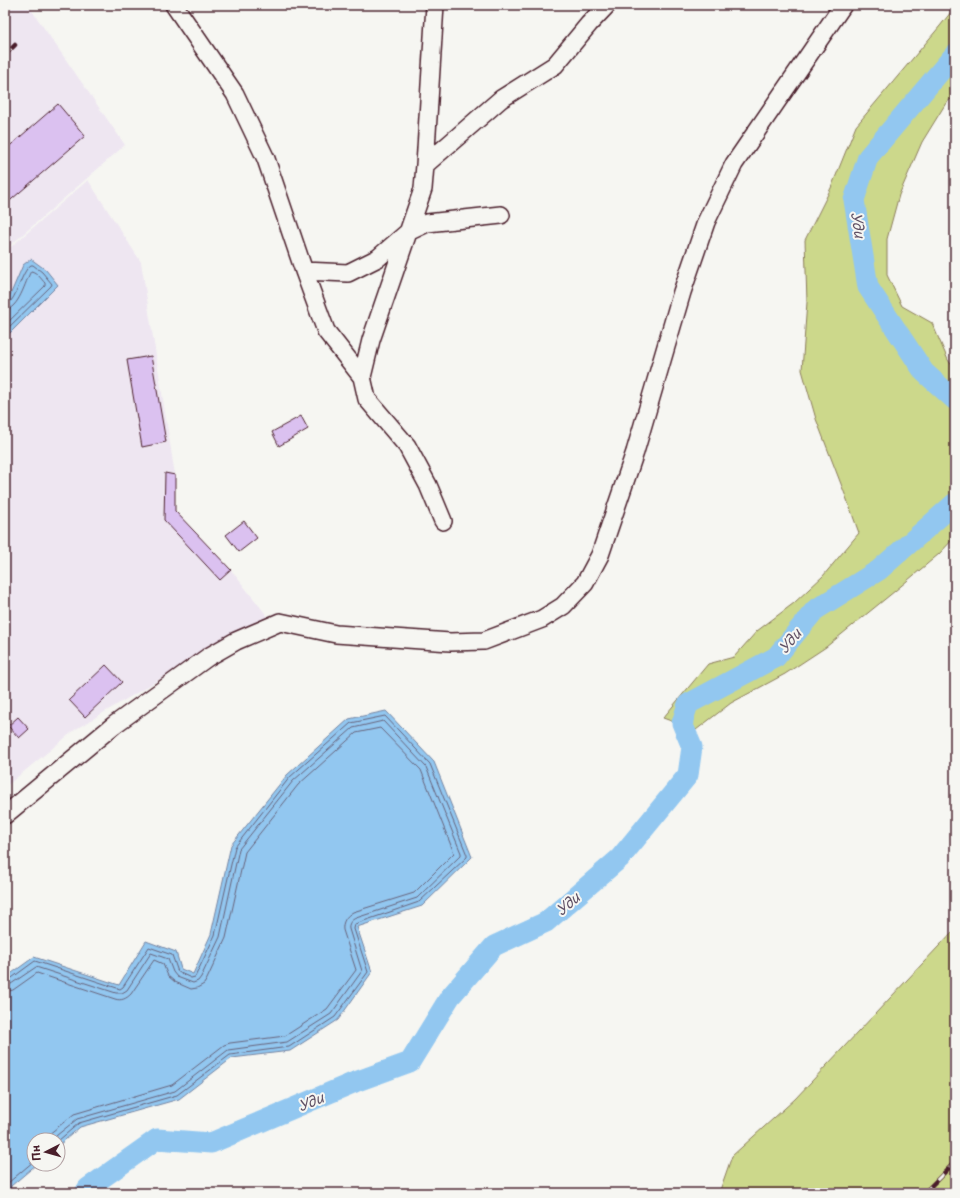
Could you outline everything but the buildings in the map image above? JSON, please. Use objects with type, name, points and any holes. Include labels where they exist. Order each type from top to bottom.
[{"type":"street","points":[[174,5],[235,94],[266,159],[326,331],[362,377],[367,399],[407,446],[428,485],[443,521]]},
{"type":"street","points":[[362,377],[372,340],[423,189],[426,165],[435,5]]},
{"type":"street","points":[[426,165],[501,99],[555,65],[607,5]]},
{"type":"street","points":[[5,815],[114,725],[208,657],[236,641],[280,622],[336,634],[450,642],[484,641],[542,619],[564,606],[585,584],[600,555],[635,452],[682,292],[706,222],[734,164],[843,5]]},
{"type":"street","points":[[304,271],[348,273],[378,258],[408,232],[427,223],[501,216]]},
{"type":"shaded area","points":[[5,5],[28,5],[125,145],[5,250]]},
{"type":"shaded area","points":[[88,180],[141,262],[175,475],[175,511],[231,570],[268,617],[239,632],[76,729],[5,787],[5,252]]},
{"type":"green space","points":[[955,7],[955,96],[946,103],[922,142],[899,195],[887,239],[887,275],[902,306],[932,323],[948,360],[955,370],[955,537],[939,554],[826,647],[785,674],[731,703],[696,730],[663,718],[708,664],[734,657],[757,631],[794,603],[823,576],[859,533],[816,419],[802,370],[807,302],[805,240],[831,188],[856,126]]},
{"type":"green space","points":[[955,929],[955,1193],[719,1193],[732,1156],[795,1099]]},
{"type":"water","points":[[31,259],[46,270],[58,285],[9,334],[5,336],[5,303],[23,265]]},
{"type":"water","points":[[386,711],[434,762],[472,857],[422,906],[357,927],[372,972],[338,1020],[290,1051],[232,1058],[179,1099],[80,1127],[66,1139],[66,1132],[26,1132],[26,1172],[28,1172],[11,1186],[9,1193],[5,1193],[5,978],[34,957],[119,985],[146,941],[176,952],[181,969],[193,974],[211,934],[231,845],[287,775],[349,719]]},
{"type":"waterway","name":"Уди","points":[[955,54],[868,157],[854,200],[868,287],[924,372],[955,400]]},
{"type":"waterway","name":"Уди","points":[[85,1193],[88,1188],[157,1139],[211,1143],[355,1082],[410,1062],[450,997],[494,946],[546,922],[620,858],[688,775],[692,747],[682,723],[688,704],[776,657],[815,610],[879,570],[955,503]]},
{"type":"railway","points":[[5,55],[15,45]]},
{"type":"railway","points":[[924,1193],[955,1162]]}]
